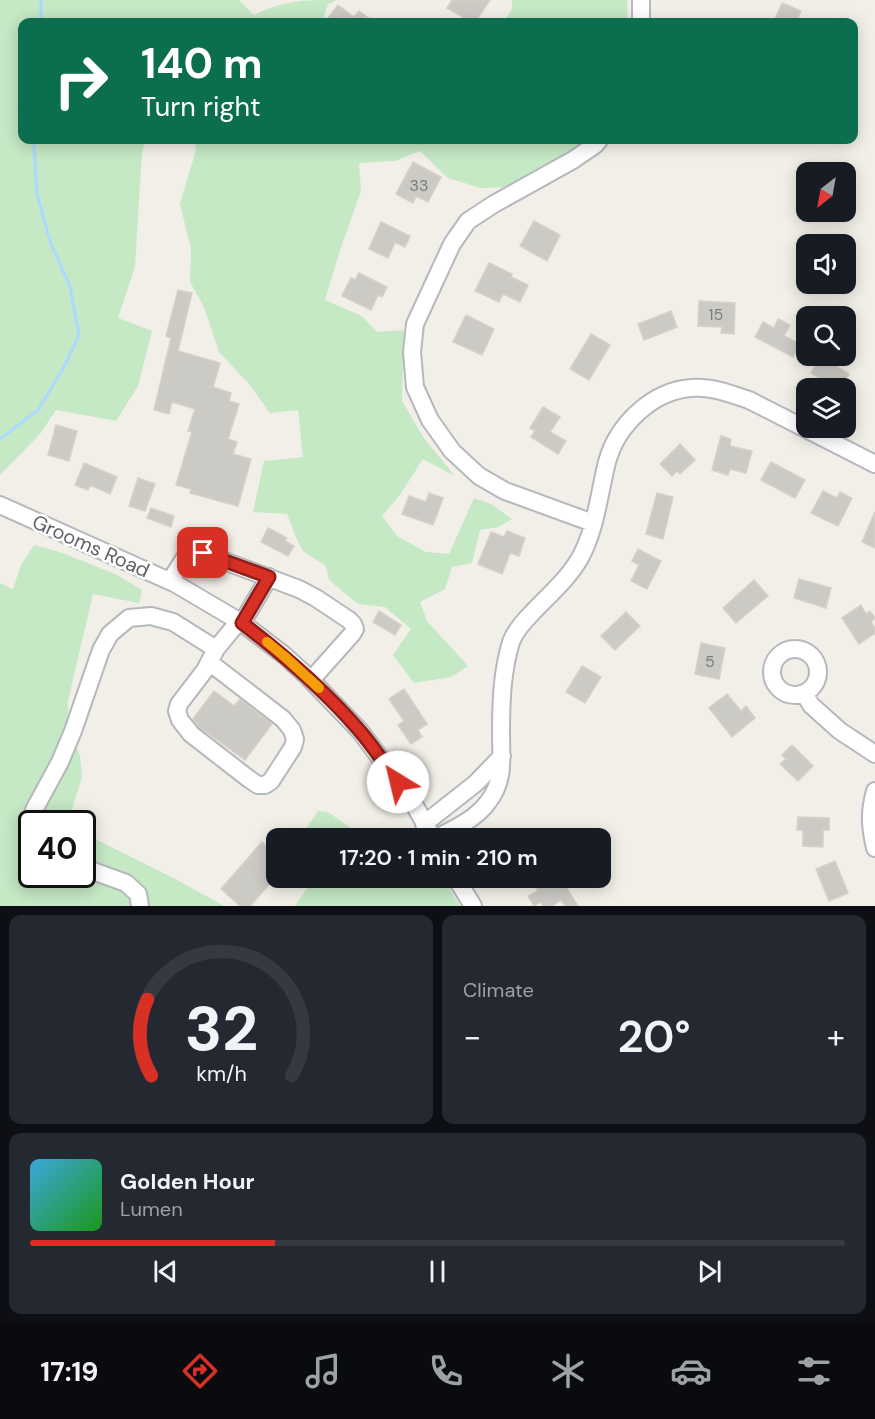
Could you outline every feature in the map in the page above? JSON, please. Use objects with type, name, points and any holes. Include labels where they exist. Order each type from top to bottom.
[{"type":"street","points":[[641,0],[641,18]]},
{"type":"street","points":[[593,523],[505,491],[478,476],[452,451],[430,420],[415,387],[412,352],[415,324],[452,244],[468,221],[573,160],[596,144]]},
{"type":"street","points":[[444,828],[479,812],[489,802],[498,785],[502,770],[503,673],[512,639],[521,624],[565,578],[578,560],[593,523],[608,459],[616,440],[628,422],[642,409],[674,392],[691,388],[707,389],[749,400],[875,464]]},
{"type":"street","name":"Grooms Road","points":[[0,505],[170,581],[240,622],[311,680],[360,731],[411,799],[428,828]]},
{"type":"street","points":[[170,581],[186,556],[194,551],[203,553],[269,577],[316,598],[353,624],[355,629],[352,634],[311,680]]},
{"type":"street","points":[[34,810],[74,731],[101,650],[110,634],[129,618],[151,616],[173,622],[212,655],[283,719],[292,730],[295,739],[293,747],[271,781],[258,785],[209,750],[190,735],[177,711],[179,704],[205,670],[212,655],[240,622],[269,577]]},
{"type":"street","points":[[804,693],[811,705],[826,718],[875,754]]},
{"type":"street","points":[[436,828],[502,756]]},
{"type":"street","points":[[875,791],[871,804],[870,826],[875,848]]},
{"type":"street","points":[[96,871],[126,883],[138,894],[140,906]]},
{"type":"street","points":[[462,888],[473,906]]},
{"type":"green space","points":[[0,0],[239,0],[254,15],[275,6],[294,2],[337,0],[328,4],[323,18],[18,18],[18,144],[145,144],[142,152],[135,267],[118,318],[152,331],[138,386],[116,421],[56,410],[40,434],[0,475]]},
{"type":"green space","points":[[512,0],[627,0],[628,18],[506,18],[512,9]]},
{"type":"green space","points":[[195,144],[581,144],[505,187],[481,188],[448,178],[420,151],[395,161],[359,163],[361,191],[325,300],[362,316],[377,332],[404,330],[402,401],[423,437],[455,476],[423,459],[399,496],[382,516],[397,536],[426,552],[449,554],[474,498],[491,504],[512,519],[498,527],[480,530],[472,563],[452,567],[445,589],[420,602],[427,621],[468,666],[451,677],[414,683],[393,655],[411,629],[385,607],[358,604],[329,580],[326,566],[303,551],[287,514],[253,512],[264,461],[303,457],[298,410],[270,413],[249,384],[219,352],[204,307],[190,282],[191,249],[180,204],[196,150]]},
{"type":"green space","points":[[34,545],[60,552],[115,574],[142,590],[139,603],[93,594],[68,701],[69,729],[80,756],[82,777],[72,810],[18,810],[18,888],[96,888],[96,840],[224,906],[0,906],[0,583],[13,589],[21,565]]},
{"type":"green space","points":[[318,811],[328,812],[351,828],[307,828]]},
{"type":"green space","points":[[307,888],[449,888],[460,906],[295,906]]},
{"type":"building","points":[[452,0],[490,0],[478,18],[464,18],[447,8]]},
{"type":"building","points":[[782,3],[801,11],[798,18],[776,18]]},
{"type":"building","points":[[338,5],[354,17],[359,11],[369,18],[328,18]]},
{"type":"building","points":[[413,162],[441,177],[428,202],[416,196],[413,203],[396,194]]},
{"type":"building","points":[[534,221],[560,235],[547,261],[520,246]]},
{"type":"building","points":[[381,222],[410,236],[405,247],[395,242],[388,258],[369,249]]},
{"type":"building","points":[[489,263],[528,285],[520,302],[503,294],[499,302],[475,291]]},
{"type":"building","points":[[359,273],[387,287],[382,297],[378,295],[371,310],[342,296],[351,278],[355,280]]},
{"type":"building","points":[[178,290],[192,293],[178,351],[220,363],[213,387],[231,393],[229,401],[239,404],[228,439],[237,442],[233,454],[251,459],[238,506],[190,493],[191,489],[176,485],[192,432],[188,431],[195,409],[172,402],[169,414],[154,410],[171,338],[166,336]]},
{"type":"building","points":[[699,301],[735,303],[734,334],[721,333],[722,327],[698,326]]},
{"type":"building","points":[[671,311],[677,327],[644,340],[638,324]]},
{"type":"building","points":[[466,315],[494,329],[482,355],[453,342]]},
{"type":"building","points":[[778,319],[790,325],[784,336],[796,342],[796,351],[793,357],[755,337],[763,322],[774,328]]},
{"type":"building","points":[[591,334],[610,345],[589,380],[570,369]]},
{"type":"building","points":[[815,366],[836,366],[849,374],[846,378],[819,378],[811,373]]},
{"type":"building","points":[[543,407],[560,417],[550,432],[566,441],[558,454],[531,437],[535,431],[530,428]]},
{"type":"building","points":[[56,425],[77,431],[69,461],[48,455]]},
{"type":"building","points":[[721,436],[731,439],[730,446],[752,451],[746,473],[730,469],[728,475],[712,470]]},
{"type":"building","points":[[680,444],[695,460],[680,474],[677,471],[672,476],[660,464]]},
{"type":"building","points":[[771,462],[805,480],[795,498],[761,480]]},
{"type":"building","points":[[84,463],[117,477],[110,494],[90,485],[88,490],[75,485]]},
{"type":"building","points":[[138,478],[155,484],[145,511],[129,506]]},
{"type":"building","points":[[823,491],[837,498],[840,492],[852,498],[838,526],[811,513]]},
{"type":"building","points":[[429,493],[443,498],[433,525],[402,514],[409,496],[426,502]]},
{"type":"building","points":[[657,493],[673,497],[663,539],[646,534]]},
{"type":"building","points":[[151,508],[174,516],[171,527],[147,518]]},
{"type":"building","points":[[875,512],[875,548],[862,542]]},
{"type":"building","points":[[268,528],[287,538],[285,541],[294,546],[288,556],[261,542]]},
{"type":"building","points":[[507,531],[525,538],[519,556],[510,553],[502,574],[478,564],[491,532],[504,537]]},
{"type":"building","points":[[638,549],[661,561],[647,589],[631,581],[639,565],[632,561]]},
{"type":"building","points":[[799,579],[831,588],[826,608],[794,598]]},
{"type":"building","points":[[754,580],[768,596],[736,623],[723,608]]},
{"type":"building","points":[[861,605],[866,614],[870,611],[875,618],[871,622],[875,633],[859,644],[842,618]]},
{"type":"building","points":[[379,611],[401,625],[395,635],[373,622]]},
{"type":"building","points":[[626,612],[640,626],[615,650],[601,636]]},
{"type":"building","points":[[701,643],[725,648],[719,679],[695,674]]},
{"type":"building","points":[[582,666],[601,677],[585,703],[566,692]]},
{"type":"building","points":[[404,689],[427,724],[418,730],[422,737],[411,744],[398,725],[404,721],[389,699]]},
{"type":"building","points":[[214,691],[234,706],[240,699],[272,724],[245,760],[198,726],[193,719]]},
{"type":"building","points":[[727,694],[741,711],[746,706],[755,718],[732,737],[709,708]]},
{"type":"building","points":[[792,745],[813,766],[798,781],[780,764],[786,759],[782,755]]},
{"type":"building","points":[[798,817],[829,818],[829,830],[823,830],[823,847],[803,846],[803,830],[797,830]]},
{"type":"building","points":[[262,842],[266,846],[266,888],[250,906],[240,906],[221,889]]},
{"type":"building","points":[[835,861],[848,893],[829,901],[816,869]]},
{"type":"building","points":[[536,888],[567,888],[578,906],[565,906],[561,900],[552,906],[543,906],[540,902],[534,906],[528,896],[538,891]]},
{"type":"waterway","points":[[41,0],[41,18]]},
{"type":"waterway","points":[[0,439],[38,410],[64,367],[79,335],[70,286],[51,244],[37,195],[33,144]]},
{"type":"slow traffic","points":[[267,642],[319,688]]},
{"type":"route","points":[[203,553],[269,577],[242,623],[311,680],[360,731],[398,782]]}]
